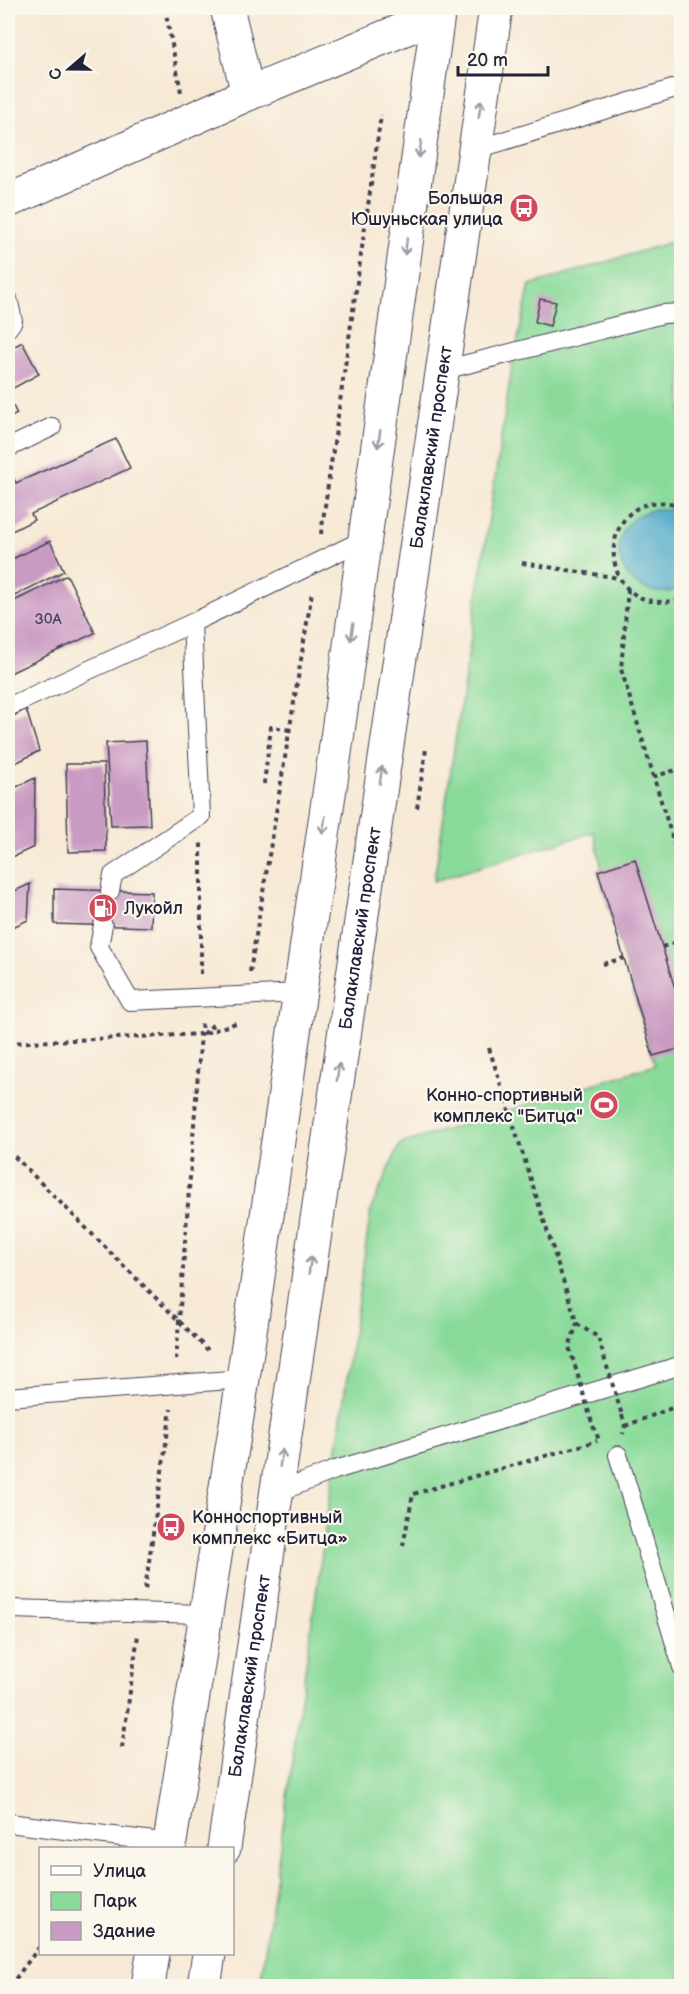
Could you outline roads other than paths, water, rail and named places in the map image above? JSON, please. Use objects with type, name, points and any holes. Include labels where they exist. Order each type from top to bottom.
[{"type":"main road","points":[[226,8],[248,94]]},
{"type":"main road","name":"Балаклавский проспект","points":[[224,1847],[440,371],[496,8]]},
{"type":"main road","points":[[8,201],[439,11]]},
{"type":"main road","points":[[170,1846],[243,1379],[439,11]]},
{"type":"main road","points":[[148,1986],[153,1955]]},
{"type":"main road","points":[[204,1986],[209,1955]]},
{"type":"lane","points":[[474,150],[681,86]]},
{"type":"lane","points":[[8,298],[13,321],[8,328]]},
{"type":"lane","points":[[440,371],[663,314],[681,313]]},
{"type":"lane","points":[[8,448],[52,427]]},
{"type":"lane","points":[[8,707],[192,623],[365,539]]},
{"type":"lane","points":[[110,891],[113,874],[201,816],[192,623]]},
{"type":"lane","points":[[103,925],[99,947],[130,1001],[299,993]]},
{"type":"lane","points":[[276,1493],[335,1470],[681,1365]]},
{"type":"lane","points":[[8,1396],[243,1379]]},
{"type":"lane","points":[[618,1455],[681,1667]]},
{"type":"lane","points":[[8,1609],[206,1614]]},
{"type":"lane","points":[[8,1823],[170,1846]]},
{"type":"water","points":[[655,509],[674,510],[681,514],[681,588],[663,592],[647,590],[634,582],[624,570],[619,557],[619,542],[625,528],[639,515]]},
{"type":"place","name":"Большая Юшуньская улица","points":[[524,208]]},
{"type":"place","name":"Лукойл","points":[[103,908]]},
{"type":"place","name":"Конно-спортивный комплекс \"Битца\"","points":[[604,1105]]},
{"type":"place","name":"Конноспортивный комплекс «Битца»","points":[[171,1527]]}]
